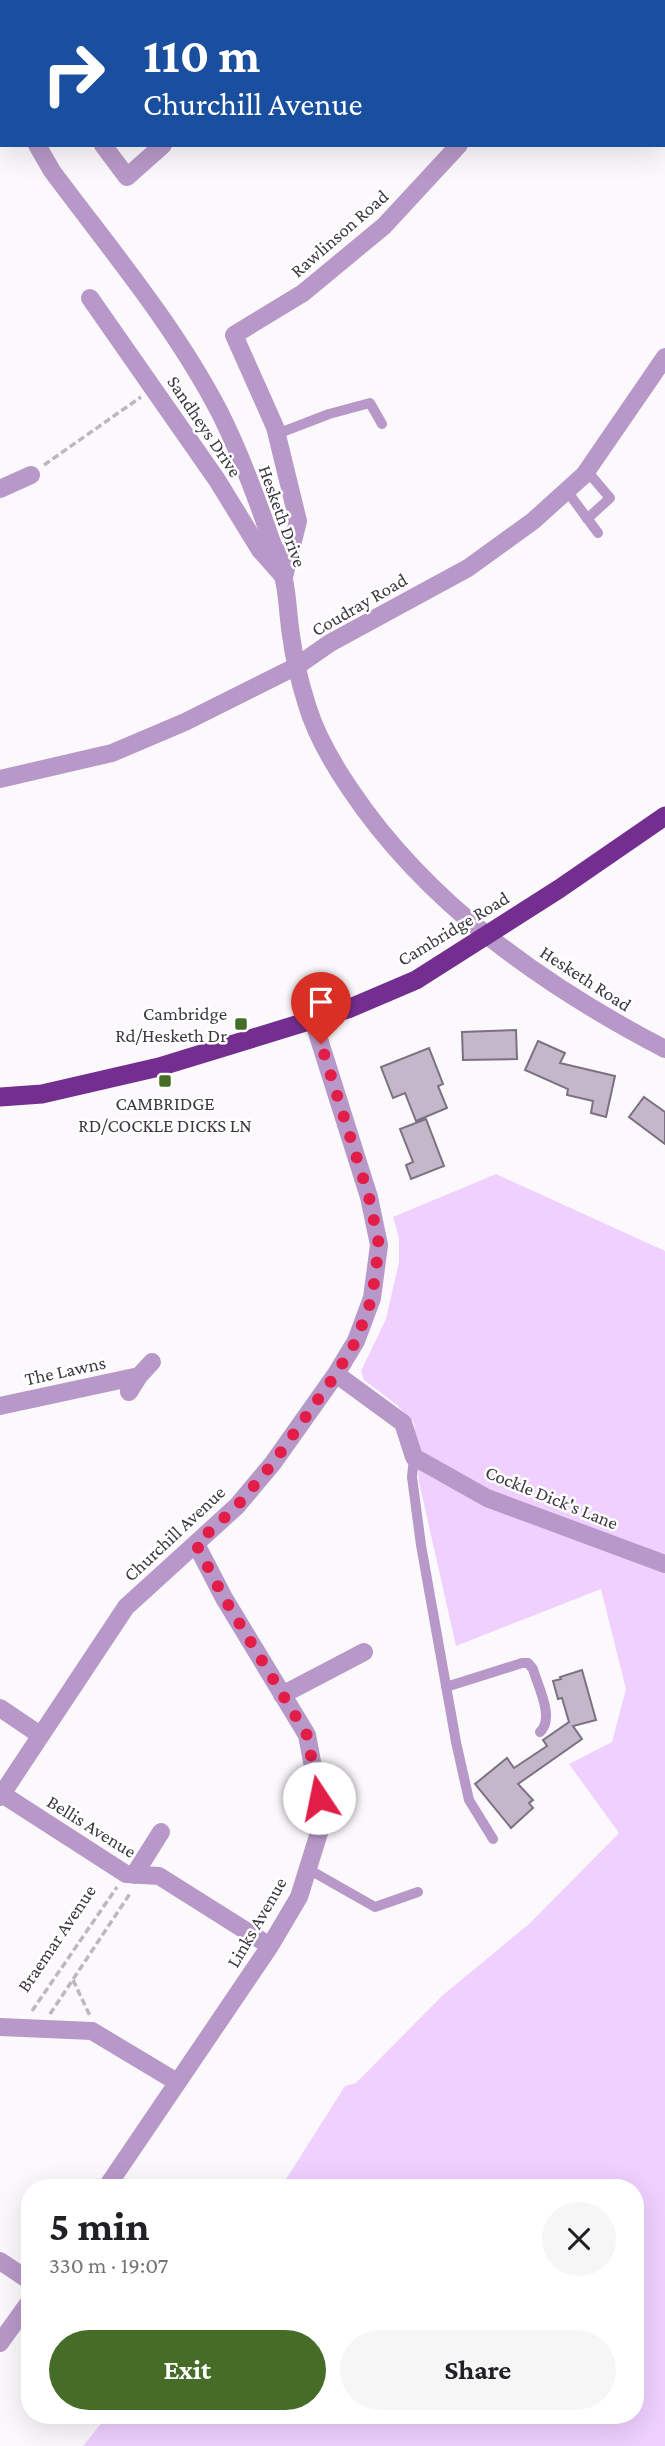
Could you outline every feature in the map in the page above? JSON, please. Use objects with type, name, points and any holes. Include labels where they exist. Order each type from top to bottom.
[{"type":"highway","name":"Cambridge Road","points":[[0,1097],[42,1094],[159,1068],[348,1009],[416,980],[487,936],[665,816]]},
{"type":"street","name":"Hesketh Drive","points":[[38,147],[85,216],[173,335],[220,414],[258,503],[284,577],[291,638],[307,707],[341,775],[365,811],[397,850],[444,899],[487,936]]},
{"type":"street","points":[[104,147],[127,177],[161,147]]},
{"type":"street","name":"Rawlinson Road","points":[[277,434],[234,335],[303,293],[384,226],[457,147]]},
{"type":"street","name":"Sandheys Drive","points":[[90,298],[217,480],[260,550],[284,577]]},
{"type":"street","name":"Coudray Road","points":[[0,779],[112,752],[185,722],[298,666],[330,643],[468,568],[533,521],[587,471],[665,357]]},
{"type":"street","points":[[277,434],[298,521],[284,577]]},
{"type":"street","points":[[0,489],[31,475]]},
{"type":"street","name":"Hesketh Road","points":[[487,936],[614,1022],[665,1049]]},
{"type":"street","points":[[313,1020],[369,1197],[379,1245],[372,1298],[356,1341],[336,1374],[404,1423],[414,1457]]},
{"type":"street","points":[[130,1392],[139,1376],[152,1362]]},
{"type":"street","name":"Churchill Avenue","points":[[1,1796],[126,1606],[237,1506],[266,1471],[336,1374]]},
{"type":"street","name":"The Lawns","points":[[0,1406],[139,1376]]},
{"type":"street","name":"Cockle Dick's Lane","points":[[414,1457],[487,1498],[665,1564]]},
{"type":"street","name":"Links Avenue","points":[[112,2179],[270,1946],[299,1897],[323,1820],[307,1735],[224,1598],[196,1544]]},
{"type":"street","points":[[282,1695],[364,1652]]},
{"type":"street","points":[[0,1708],[40,1735]]},
{"type":"street","name":"Bellis Avenue","points":[[1,1796],[134,1875],[159,1876],[270,1946]]},
{"type":"street","points":[[134,1875],[161,1832]]},
{"type":"street","points":[[0,2027],[92,2031],[177,2082]]},
{"type":"street","points":[[0,2261],[21,2275]]},
{"type":"street","points":[[0,2343],[21,2314]]},
{"type":"lane","points":[[277,434],[329,414],[370,403],[382,424]]},
{"type":"lane","points":[[587,471],[610,498],[587,519]]},
{"type":"lane","points":[[567,491],[598,533]]},
{"type":"lane","points":[[414,1457],[412,1477],[419,1531],[469,1800],[493,1839]]},
{"type":"lane","points":[[446,1687],[528,1663],[533,1669],[548,1718],[545,1728],[540,1732]]},
{"type":"lane","points":[[308,1869],[375,1907],[418,1892]]},
{"type":"path","points":[[31,475],[154,388]]},
{"type":"path","name":"Braemar Avenue","points":[[44,2029],[45,2021],[73,1980],[134,1875]]},
{"type":"path","name":"Braemar Avenue","points":[[26,2028],[26,2021],[134,1875]]},
{"type":"path","name":"Braemar Avenue","points":[[73,1980],[94,2024],[92,2031]]},
{"type":"shaded area","points":[[496,1174],[665,1251],[665,2446],[83,2446],[101,2424],[644,2424],[644,2179],[286,2179],[345,2086],[356,2083],[443,1995],[529,1924],[619,1833],[569,1764],[612,1742],[626,1689],[601,1589],[456,1646],[419,1482],[414,1423],[397,1405],[364,1380],[361,1371],[386,1319],[399,1262],[399,1238],[393,1217]]},
{"type":"building","points":[[516,1030],[517,1059],[463,1060],[462,1032]]},
{"type":"building","points":[[538,1041],[565,1053],[560,1063],[615,1076],[606,1117],[591,1113],[593,1101],[567,1095],[568,1089],[525,1070]]},
{"type":"building","points":[[429,1048],[443,1084],[438,1086],[447,1108],[416,1121],[405,1093],[393,1098],[381,1067]]},
{"type":"building","points":[[644,1097],[665,1112],[665,1144],[629,1117]]},
{"type":"building","points":[[426,1119],[444,1166],[411,1179],[406,1165],[413,1162],[400,1129]]},
{"type":"building","points":[[582,1670],[596,1720],[573,1726],[582,1739],[518,1784],[533,1800],[529,1803],[533,1808],[511,1828],[475,1784],[507,1758],[514,1768],[547,1746],[543,1740],[569,1722],[562,1698],[558,1699],[553,1681]]},
{"type":"place","name":"Cambridge Rd/Hesketh Dr","points":[[241,1024]]},
{"type":"place","name":"CAMBRIDGE RD/COCKLE DICKS LN","points":[[165,1081]]},
{"type":"route","points":[[319,1798],[307,1735],[224,1598],[196,1544],[237,1506],[273,1463],[356,1341],[372,1298],[379,1245],[369,1197],[321,1044]]}]
